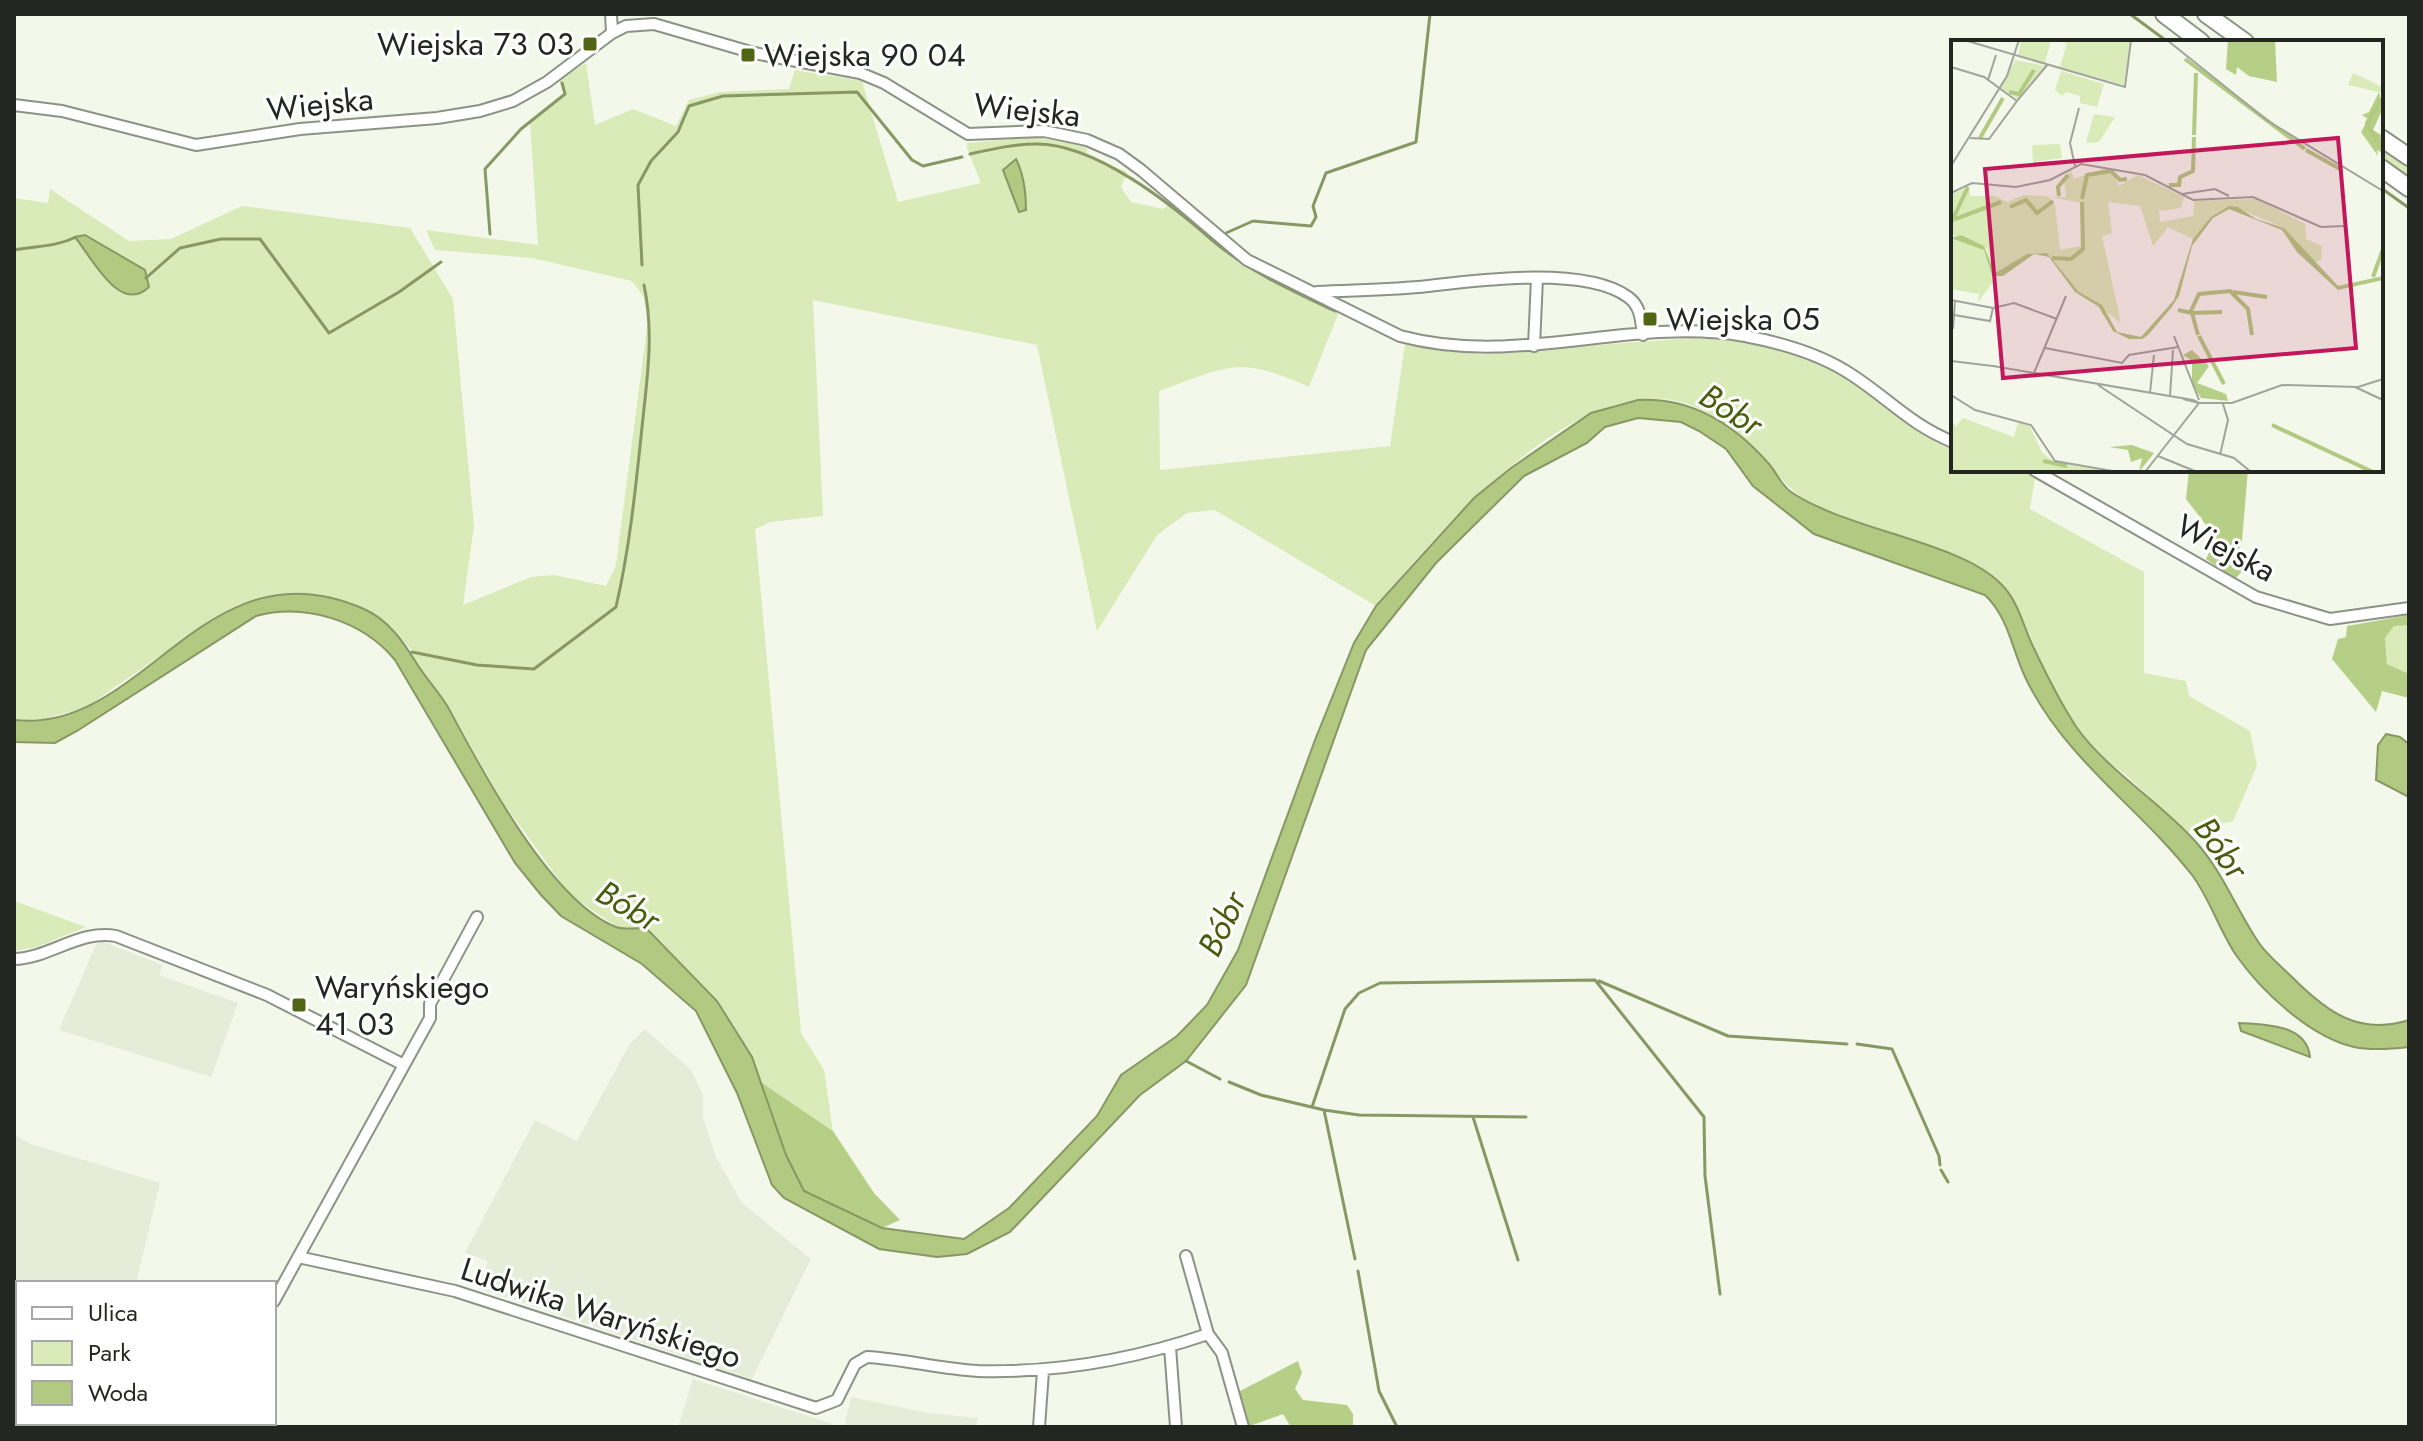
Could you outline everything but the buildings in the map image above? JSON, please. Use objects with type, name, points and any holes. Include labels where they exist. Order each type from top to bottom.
[{"type":"main road","points":[[2164,14],[2198,40]]},
{"type":"main road","points":[[2206,14],[2242,40]]},
{"type":"main road","points":[[2383,139],[2409,157]]},
{"type":"main road","points":[[2383,169],[2409,188]]},
{"type":"street","points":[[611,14],[612,33]]},
{"type":"street","name":"Wiejska","points":[[14,105],[62,111],[196,145],[300,129],[437,118],[480,111],[513,101],[547,82],[612,33],[626,26],[654,24],[754,53],[860,73],[884,83],[968,134],[1044,131],[1087,140],[1119,154],[1141,170],[1247,260],[1400,336],[1427,343],[1490,349],[1689,331],[1718,334],[1806,352],[1855,377],[1911,422],[1951,441]]},
{"type":"street","name":"Wiejska","points":[[1314,292],[1427,286],[1486,277],[1557,278],[1615,290],[1628,297],[1640,311],[1643,335]]},
{"type":"street","points":[[1534,346],[1537,278]]},
{"type":"street","name":"Wiejska","points":[[2037,472],[2256,597],[2330,619],[2409,608]]},
{"type":"street","points":[[276,1297],[430,1018],[430,1004],[477,917]]},
{"type":"street","points":[[14,959],[103,934],[267,995],[404,1065]]},
{"type":"street","points":[[1186,1256],[1208,1334],[1222,1353],[1243,1427]]},
{"type":"street","name":"Ludwika Waryńskiego","points":[[298,1257],[455,1291],[808,1407],[824,1407],[837,1400],[860,1359],[876,1357],[975,1371],[1043,1371]]},
{"type":"street","points":[[1039,1427],[1043,1371],[1170,1347],[1208,1334]]},
{"type":"street","points":[[1170,1347],[1176,1427]]},
{"type":"shaded area","points":[[2189,472],[2248,472],[2242,540],[2236,558],[2245,568],[2235,579],[2206,559],[2216,538],[2186,499]]},
{"type":"shaded area","points":[[2409,615],[2409,625],[2394,626],[2385,638],[2387,664],[2409,674],[2409,698],[2382,691],[2376,712],[2332,659],[2338,639],[2346,637],[2347,626]]},
{"type":"shaded area","points":[[98,940],[163,965],[159,975],[238,1003],[211,1077],[59,1030]]},
{"type":"shaded area","points":[[645,1029],[691,1070],[703,1095],[703,1117],[716,1157],[742,1203],[811,1259],[752,1379],[478,1288],[488,1261],[465,1253],[535,1120],[577,1141],[629,1045]]},
{"type":"shaded area","points":[[759,1081],[833,1131],[874,1193],[900,1220],[882,1228],[804,1191],[786,1155]]},
{"type":"shaded area","points":[[14,1135],[31,1144],[160,1183],[136,1281],[16,1281],[14,1347]]},
{"type":"shaded area","points":[[1298,1361],[1302,1373],[1295,1389],[1303,1400],[1347,1405],[1353,1414],[1353,1427],[1291,1427],[1283,1414],[1247,1427],[1238,1392]]},
{"type":"shaded area","points":[[693,1379],[839,1426],[845,1424],[851,1397],[928,1413],[978,1418],[976,1427],[678,1427]]},
{"type":"shaded area","points":[[14,1382],[16,1425],[184,1427],[14,1427]]},
{"type":"green space","points":[[586,63],[595,125],[633,109],[676,126],[689,100],[720,92],[789,89],[795,70],[862,81],[898,202],[981,183],[967,143],[1035,137],[1086,146],[1088,156],[1127,172],[1121,187],[1131,202],[1163,209],[1173,203],[1243,262],[1339,312],[1309,387],[1265,371],[1234,368],[1202,375],[1159,391],[1160,470],[1390,446],[1405,344],[1481,354],[1690,338],[1765,345],[1802,355],[1835,370],[1921,433],[1951,449],[1951,472],[2022,472],[2035,477],[2030,509],[2144,572],[2144,673],[2186,681],[2189,696],[2250,731],[2257,766],[2233,821],[2187,832],[2126,775],[2101,757],[2077,727],[2052,686],[2016,604],[1814,507],[1717,418],[1700,409],[1656,399],[1611,406],[1565,428],[1520,459],[1477,496],[1376,606],[1215,510],[1187,513],[1157,535],[1097,631],[1037,345],[813,300],[823,516],[770,522],[755,529],[801,1033],[824,1070],[833,1131],[759,1081],[752,1057],[617,927],[570,895],[504,804],[448,707],[415,662],[411,649],[395,633],[274,596],[237,605],[213,619],[85,708],[31,722],[14,720],[14,198],[48,203],[50,189],[129,241],[171,239],[242,206],[410,228],[453,299],[474,526],[463,605],[531,577],[554,575],[606,586],[616,565],[648,320],[643,296],[632,281],[532,258],[435,250],[426,230],[538,245],[530,121],[565,94],[559,80]]},
{"type":"green space","points":[[2383,145],[2409,164],[2409,181],[2383,162]]},
{"type":"green space","points":[[2409,625],[2409,674],[2387,664],[2385,638],[2394,626]]},
{"type":"green space","points":[[14,901],[86,927],[37,947],[14,951]]},
{"type":"water","points":[[1016,159],[1026,197],[1026,210],[1019,212],[1003,170]]},
{"type":"water","points":[[85,235],[145,270],[149,287],[138,294],[117,289],[75,237]]},
{"type":"water","points":[[1638,400],[1676,403],[1711,416],[1756,450],[1791,492],[1842,517],[1959,557],[2001,584],[2016,605],[2047,675],[2077,728],[2103,758],[2195,841],[2214,865],[2259,943],[2318,1001],[2345,1018],[2375,1025],[2409,1020],[2409,1047],[2368,1049],[2337,1042],[2288,1011],[2259,983],[2230,945],[2192,875],[2083,760],[2043,710],[2022,670],[2000,614],[1985,595],[1814,534],[1753,486],[1726,449],[1681,422],[1638,418],[1605,427],[1587,443],[1524,476],[1436,563],[1366,650],[1246,985],[1186,1061],[1140,1095],[1010,1232],[967,1254],[937,1257],[879,1249],[784,1198],[772,1185],[737,1093],[696,1011],[642,964],[561,916],[541,895],[515,863],[395,660],[366,634],[332,618],[313,614],[294,612],[256,616],[55,743],[14,742],[14,720],[60,717],[101,699],[217,617],[260,598],[308,594],[364,609],[381,619],[407,648],[442,697],[520,831],[567,891],[591,913],[616,927],[646,928],[717,1001],[752,1057],[786,1155],[804,1191],[882,1228],[964,1239],[1009,1208],[1097,1116],[1121,1075],[1177,1036],[1207,1005],[1238,950],[1315,740],[1354,643],[1376,606],[1474,498],[1511,468],[1591,413]]},
{"type":"water","points":[[2386,734],[2400,737],[2409,744],[2409,797],[2376,780],[2378,745]]},
{"type":"water","points":[[2239,1023],[2271,1025],[2293,1032],[2307,1046],[2310,1057],[2241,1031]]},
{"type":"waterway","points":[[1226,233],[1253,221],[1311,226],[1316,217],[1313,206],[1326,173],[1416,142],[1430,14]]},
{"type":"waterway","points":[[2130,14],[2165,40]]},
{"type":"waterway","points":[[490,234],[485,169],[521,129],[565,94],[562,83]]},
{"type":"waterway","points":[[642,265],[638,185],[651,161],[678,132],[689,106],[723,96],[857,92],[912,160],[923,166],[962,157]]},
{"type":"waterway","points":[[970,154],[1037,144],[1083,154],[1130,178],[1175,209],[1212,240],[1215,238]]},
{"type":"waterway","points":[[2383,189],[2409,208]]},
{"type":"waterway","points":[[14,250],[76,237]]},
{"type":"waterway","points":[[146,278],[180,248],[221,239],[260,239],[329,333],[399,292],[441,262]]},
{"type":"waterway","points":[[1212,240],[1256,271],[1335,311]]},
{"type":"waterway","points":[[412,652],[477,665],[534,669],[616,607],[631,522],[647,380],[649,323],[644,285]]},
{"type":"waterway","points":[[1312,1107],[1345,1009],[1359,993],[1380,983],[1595,980],[1704,1117],[1705,1176],[1720,1294]]},
{"type":"waterway","points":[[1599,981],[1728,1036],[1847,1044]]},
{"type":"waterway","points":[[1857,1044],[1892,1049],[1939,1156],[1940,1165]]},
{"type":"waterway","points":[[1186,1061],[1220,1079]]},
{"type":"waterway","points":[[1229,1082],[1261,1095],[1324,1110],[1355,1259]]},
{"type":"waterway","points":[[1324,1110],[1359,1115],[1526,1117]]},
{"type":"waterway","points":[[1473,1117],[1518,1260]]},
{"type":"waterway","points":[[1941,1170],[1948,1182]]},
{"type":"waterway","points":[[1358,1271],[1379,1391],[1397,1427]]},
{"type":"place","name":"Wiejska 73 03","points":[[590,44]]},
{"type":"place","name":"Wiejska 90 04","points":[[748,55]]},
{"type":"place","name":"Wiejska 05","points":[[1650,319]]},
{"type":"place","name":"Waryńskiego 41 03","points":[[299,1005]]},
{"type":"water label","name":"Bóbr","points":[[1731,410]]},
{"type":"water label","name":"Bóbr","points":[[2221,848]]},
{"type":"water label","name":"Bóbr","points":[[628,906]]},
{"type":"water label","name":"Bóbr","points":[[1222,924]]}]
